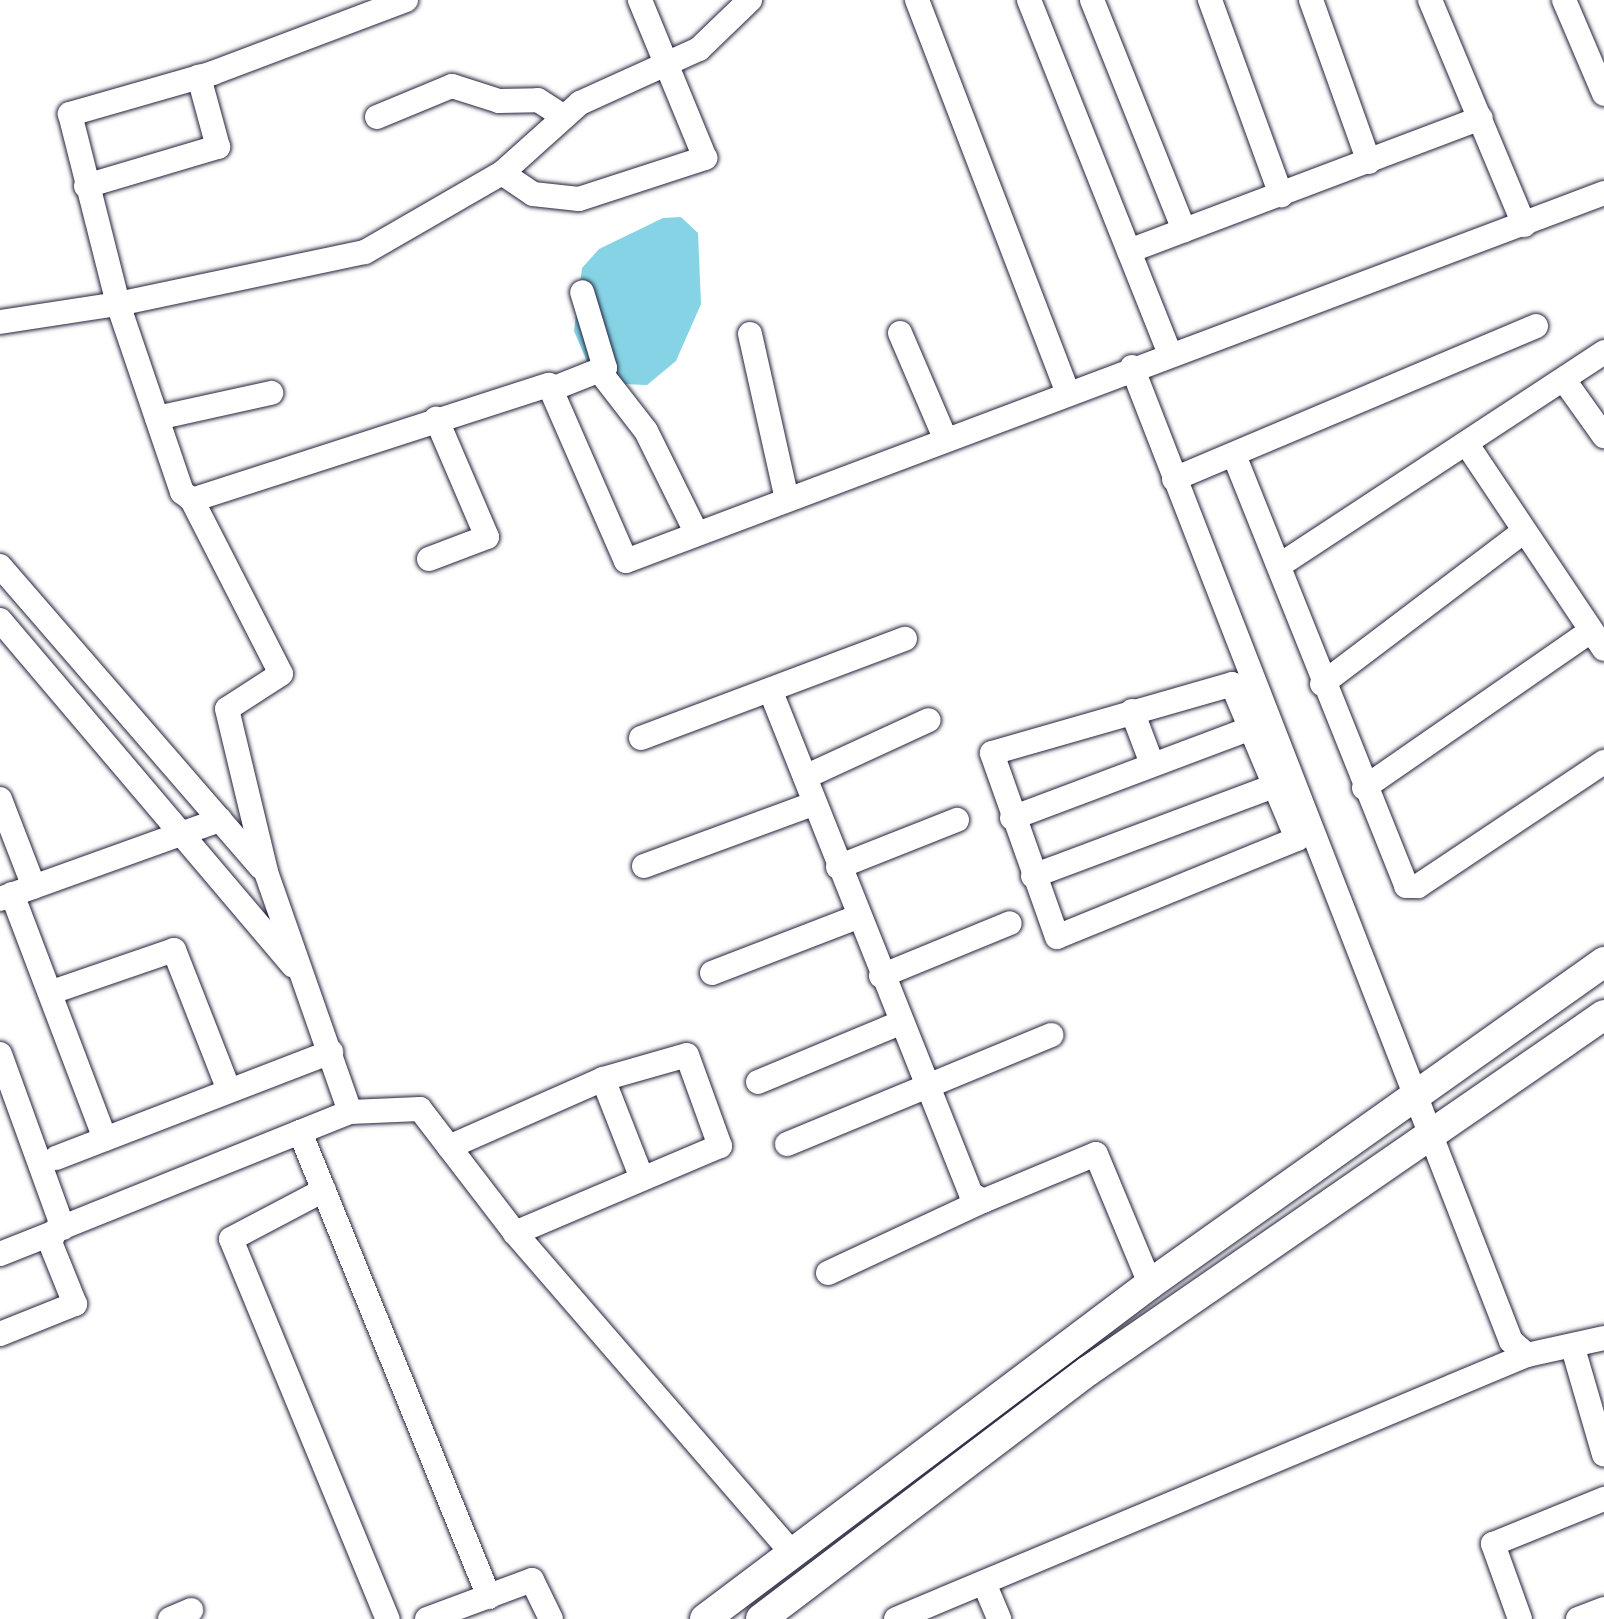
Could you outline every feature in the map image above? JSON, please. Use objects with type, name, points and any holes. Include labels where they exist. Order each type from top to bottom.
[{"type":"main road","points":[[705,1619],[1150,1284],[1413,1093],[1604,962]]},
{"type":"main road","points":[[761,1619],[1088,1371],[1604,1015]]},
{"type":"street","points":[[350,1112],[266,872],[227,706],[281,675],[192,500],[182,492],[118,304],[70,114],[199,77],[406,0]]},
{"type":"street","points":[[502,173],[533,194],[579,199],[704,160],[640,0]]},
{"type":"street","points":[[0,322],[118,304],[365,252],[502,173],[563,116],[713,39],[750,0]]},
{"type":"street","points":[[917,0],[1067,390]]},
{"type":"street","points":[[1029,0],[1170,355]]},
{"type":"street","points":[[1092,0],[1184,230]]},
{"type":"street","points":[[1210,0],[1281,195]]},
{"type":"street","points":[[1311,0],[1369,162]]},
{"type":"street","points":[[1430,0],[1524,225]]},
{"type":"street","points":[[1564,0],[1604,94]]},
{"type":"street","points":[[86,186],[218,147],[199,77]]},
{"type":"street","points":[[377,117],[452,86],[499,101],[538,100],[563,116]]},
{"type":"street","points":[[1129,251],[1481,118]]},
{"type":"street","points":[[552,389],[622,558],[787,500],[1067,390],[1170,355],[1604,193]]},
{"type":"street","points":[[582,292],[601,373],[646,431],[696,532]]},
{"type":"street","points":[[1174,479],[1536,326]]},
{"type":"street","points":[[900,333],[945,438]]},
{"type":"street","points":[[750,334],[787,500]]},
{"type":"street","points":[[1280,565],[1468,446],[1604,352]]},
{"type":"street","points":[[1132,367],[1295,807],[1433,1135],[1511,1341],[1527,1355]]},
{"type":"street","points":[[192,500],[436,418],[552,389],[601,373]]},
{"type":"street","points":[[1564,380],[1604,436]]},
{"type":"street","points":[[157,418],[271,393]]},
{"type":"street","points":[[429,559],[487,537],[436,418]]},
{"type":"street","points":[[1364,788],[1598,640],[1468,446]]},
{"type":"street","points":[[1234,455],[1280,565],[1322,684],[1364,788],[1412,888],[1604,762]]},
{"type":"street","points":[[1322,684],[1524,531]]},
{"type":"street","points":[[0,566],[266,872]]},
{"type":"street","points":[[0,620],[305,979]]},
{"type":"street","points":[[641,738],[771,692],[905,639]]},
{"type":"street","points":[[1232,684],[1254,727],[1277,785],[1295,807],[1295,841],[1057,937],[1012,818],[992,753],[1232,684]]},
{"type":"street","points":[[771,692],[926,1088],[980,1202]]},
{"type":"street","points":[[1132,711],[1152,764]]},
{"type":"street","points":[[805,777],[929,720]]},
{"type":"street","points":[[1012,818],[1254,727]]},
{"type":"street","points":[[1033,876],[1277,785]]},
{"type":"street","points":[[0,799],[15,893],[105,1139]]},
{"type":"street","points":[[644,866],[815,803]]},
{"type":"street","points":[[15,893],[220,820]]},
{"type":"street","points":[[838,867],[957,820]]},
{"type":"street","points":[[712,973],[857,917]]},
{"type":"street","points":[[881,976],[1010,923]]},
{"type":"street","points":[[52,992],[176,951],[229,1090]]},
{"type":"street","points":[[758,1082],[900,1023]]},
{"type":"street","points":[[787,1144],[1051,1035]]},
{"type":"street","points":[[56,1158],[331,1052]]},
{"type":"street","points":[[449,1147],[603,1079],[678,1053],[689,1058],[721,1145],[641,1176],[515,1233]]},
{"type":"street","points":[[0,1054],[58,1230],[75,1304],[0,1334]]},
{"type":"street","points":[[603,1079],[641,1176]]},
{"type":"street","points":[[0,1254],[350,1112],[417,1106],[515,1233],[793,1554]]},
{"type":"street","points":[[300,1132],[489,1597]]},
{"type":"street","points":[[828,1273],[980,1202],[1096,1154],[1150,1284]]},
{"type":"street","points":[[324,1190],[231,1239],[388,1619]]},
{"type":"street","points":[[896,1619],[1527,1355],[1573,1348],[1604,1338]]},
{"type":"street","points":[[1573,1348],[1604,1455]]},
{"type":"street","points":[[1520,1619],[1493,1544],[1604,1499]]},
{"type":"street","points":[[427,1619],[532,1580],[551,1619]]},
{"type":"street","points":[[984,1583],[999,1619]]},
{"type":"street","points":[[1578,1619],[1604,1609]]},
{"type":"water","points":[[681,217],[698,233],[701,304],[676,361],[647,385],[623,384],[589,366],[574,331],[582,268],[599,249],[663,218]]}]
